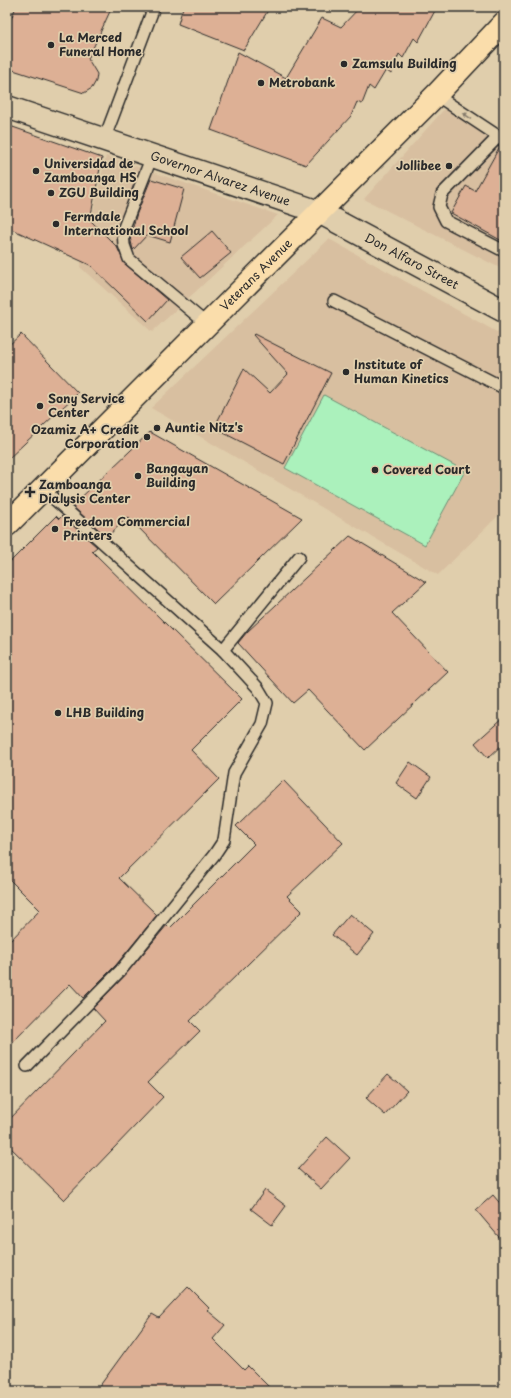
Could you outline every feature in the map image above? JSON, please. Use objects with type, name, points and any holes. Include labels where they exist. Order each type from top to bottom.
[{"type":"main road","name":"Veterans Avenue","points":[[7,525],[436,95],[504,23]]},
{"type":"main road","name":"Governor Alvarez Avenue","points":[[7,107],[319,212]]},
{"type":"main road","name":"Don Alfaro Street","points":[[319,212],[504,311]]},
{"type":"lane","points":[[104,140],[154,7]]},
{"type":"lane","points":[[436,95],[501,139],[442,194],[439,207],[446,222],[504,251]]},
{"type":"lane","points":[[152,156],[123,230],[124,245],[129,259],[208,325]]},
{"type":"lane","points":[[334,301],[504,388]]},
{"type":"lane","points":[[27,1066],[120,970],[214,855],[224,840],[234,773],[262,724],[268,703],[258,688],[224,650],[43,489]]},
{"type":"lane","points":[[224,650],[298,557]]},
{"type":"shaded area","name":"Jollibee","points":[[448,105],[504,134],[504,270],[364,199]]},
{"type":"shaded area","points":[[106,156],[278,215],[152,332],[80,267]]},
{"type":"shaded area","name":"Institute of Human Kinetics","points":[[329,239],[504,336],[504,510],[438,575],[151,408]]},
{"type":"green space","name":"Covered Court","points":[[324,395],[465,471],[425,545],[285,468]]},
{"type":"building","name":"La Merced Funeral Home","points":[[16,7],[112,7],[88,59],[97,74],[96,81],[92,88],[84,93],[7,68],[7,28]]},
{"type":"building","points":[[183,7],[270,7],[244,50],[178,24]]},
{"type":"building","points":[[360,7],[437,7],[418,42],[414,38],[403,58],[399,54],[391,74],[386,70],[374,90],[369,86],[362,104],[357,102],[351,116],[306,165],[211,130],[238,52],[286,78],[322,18],[341,27]]},
{"type":"building","name":"ZGU Building","points":[[7,125],[102,158],[90,220],[117,247],[125,264],[167,300],[148,321],[90,265],[7,227]]},
{"type":"building","points":[[500,146],[504,147],[504,242],[451,213],[466,186],[475,191]]},
{"type":"building","points":[[151,179],[184,189],[170,242],[147,235],[133,250],[130,237],[137,213]]},
{"type":"building","points":[[212,231],[231,253],[200,278],[181,257]]},
{"type":"building","points":[[21,334],[78,393],[7,460],[7,347]]},
{"type":"building","points":[[254,334],[331,373],[284,464],[214,428],[244,369],[270,393],[288,374],[253,335]]},
{"type":"building","points":[[150,432],[302,518],[214,604],[128,517],[107,537],[72,506]]},
{"type":"building","points":[[56,516],[59,519],[62,516],[97,547],[92,551],[242,699],[191,750],[219,779],[119,878],[157,915],[116,965],[83,998],[70,984],[7,1048],[7,944],[40,910],[7,877],[7,565]]},
{"type":"building","points":[[350,536],[426,582],[392,613],[448,672],[365,750],[308,690],[293,703],[238,643],[247,632]]},
{"type":"building","points":[[504,717],[504,743],[488,758],[475,743]]},
{"type":"building","points":[[410,762],[431,777],[417,798],[396,783]]},
{"type":"building","points":[[283,780],[343,843],[287,896],[302,911],[190,1021],[200,1031],[148,1082],[163,1097],[64,1200],[7,1144],[7,1122],[105,1021],[93,1008],[126,974],[167,925],[170,928],[254,844],[236,826]]},
{"type":"building","points":[[350,914],[374,934],[357,955],[332,935]]},
{"type":"building","points":[[388,1074],[407,1091],[385,1115],[366,1098]]},
{"type":"building","points":[[327,1137],[350,1158],[321,1189],[298,1169]]},
{"type":"building","points":[[265,1190],[286,1206],[272,1225],[251,1209]]},
{"type":"building","points":[[493,1195],[504,1208],[504,1243],[476,1210]]},
{"type":"building","points":[[188,1287],[209,1308],[207,1310],[225,1325],[213,1339],[244,1370],[248,1366],[273,1391],[96,1391],[152,1314],[159,1318]]},
{"type":"place","name":"La Merced Funeral Home","points":[[51,45]]},
{"type":"place","name":"Zamsulu Building","points":[[344,64]]},
{"type":"place","name":"Metrobank","points":[[261,83]]},
{"type":"place","name":"Jollibee","points":[[449,166]]},
{"type":"place","name":"Universidad de Zamboanga HS","points":[[36,171]]},
{"type":"place","name":"ZGU Building","points":[[51,193]]},
{"type":"place","name":"Fermdale International School","points":[[56,224]]},
{"type":"place","name":"Institute of Human Kinetics","points":[[346,372]]},
{"type":"place","name":"Sony Service Center","points":[[40,406]]},
{"type":"place","name":"Auntie Nitz's","points":[[157,428]]},
{"type":"place","name":"Ozamiz A+ Credit Corporation","points":[[147,437]]},
{"type":"place","name":"Covered Court","points":[[375,470]]},
{"type":"place","name":"Bangayan Building","points":[[138,476]]},
{"type":"place","name":"Zamboanga Dialysis Center","points":[[30,492]]},
{"type":"place","name":"Freedom Commercial Printers","points":[[55,529]]},
{"type":"place","name":"LHB Building","points":[[58,713]]}]
